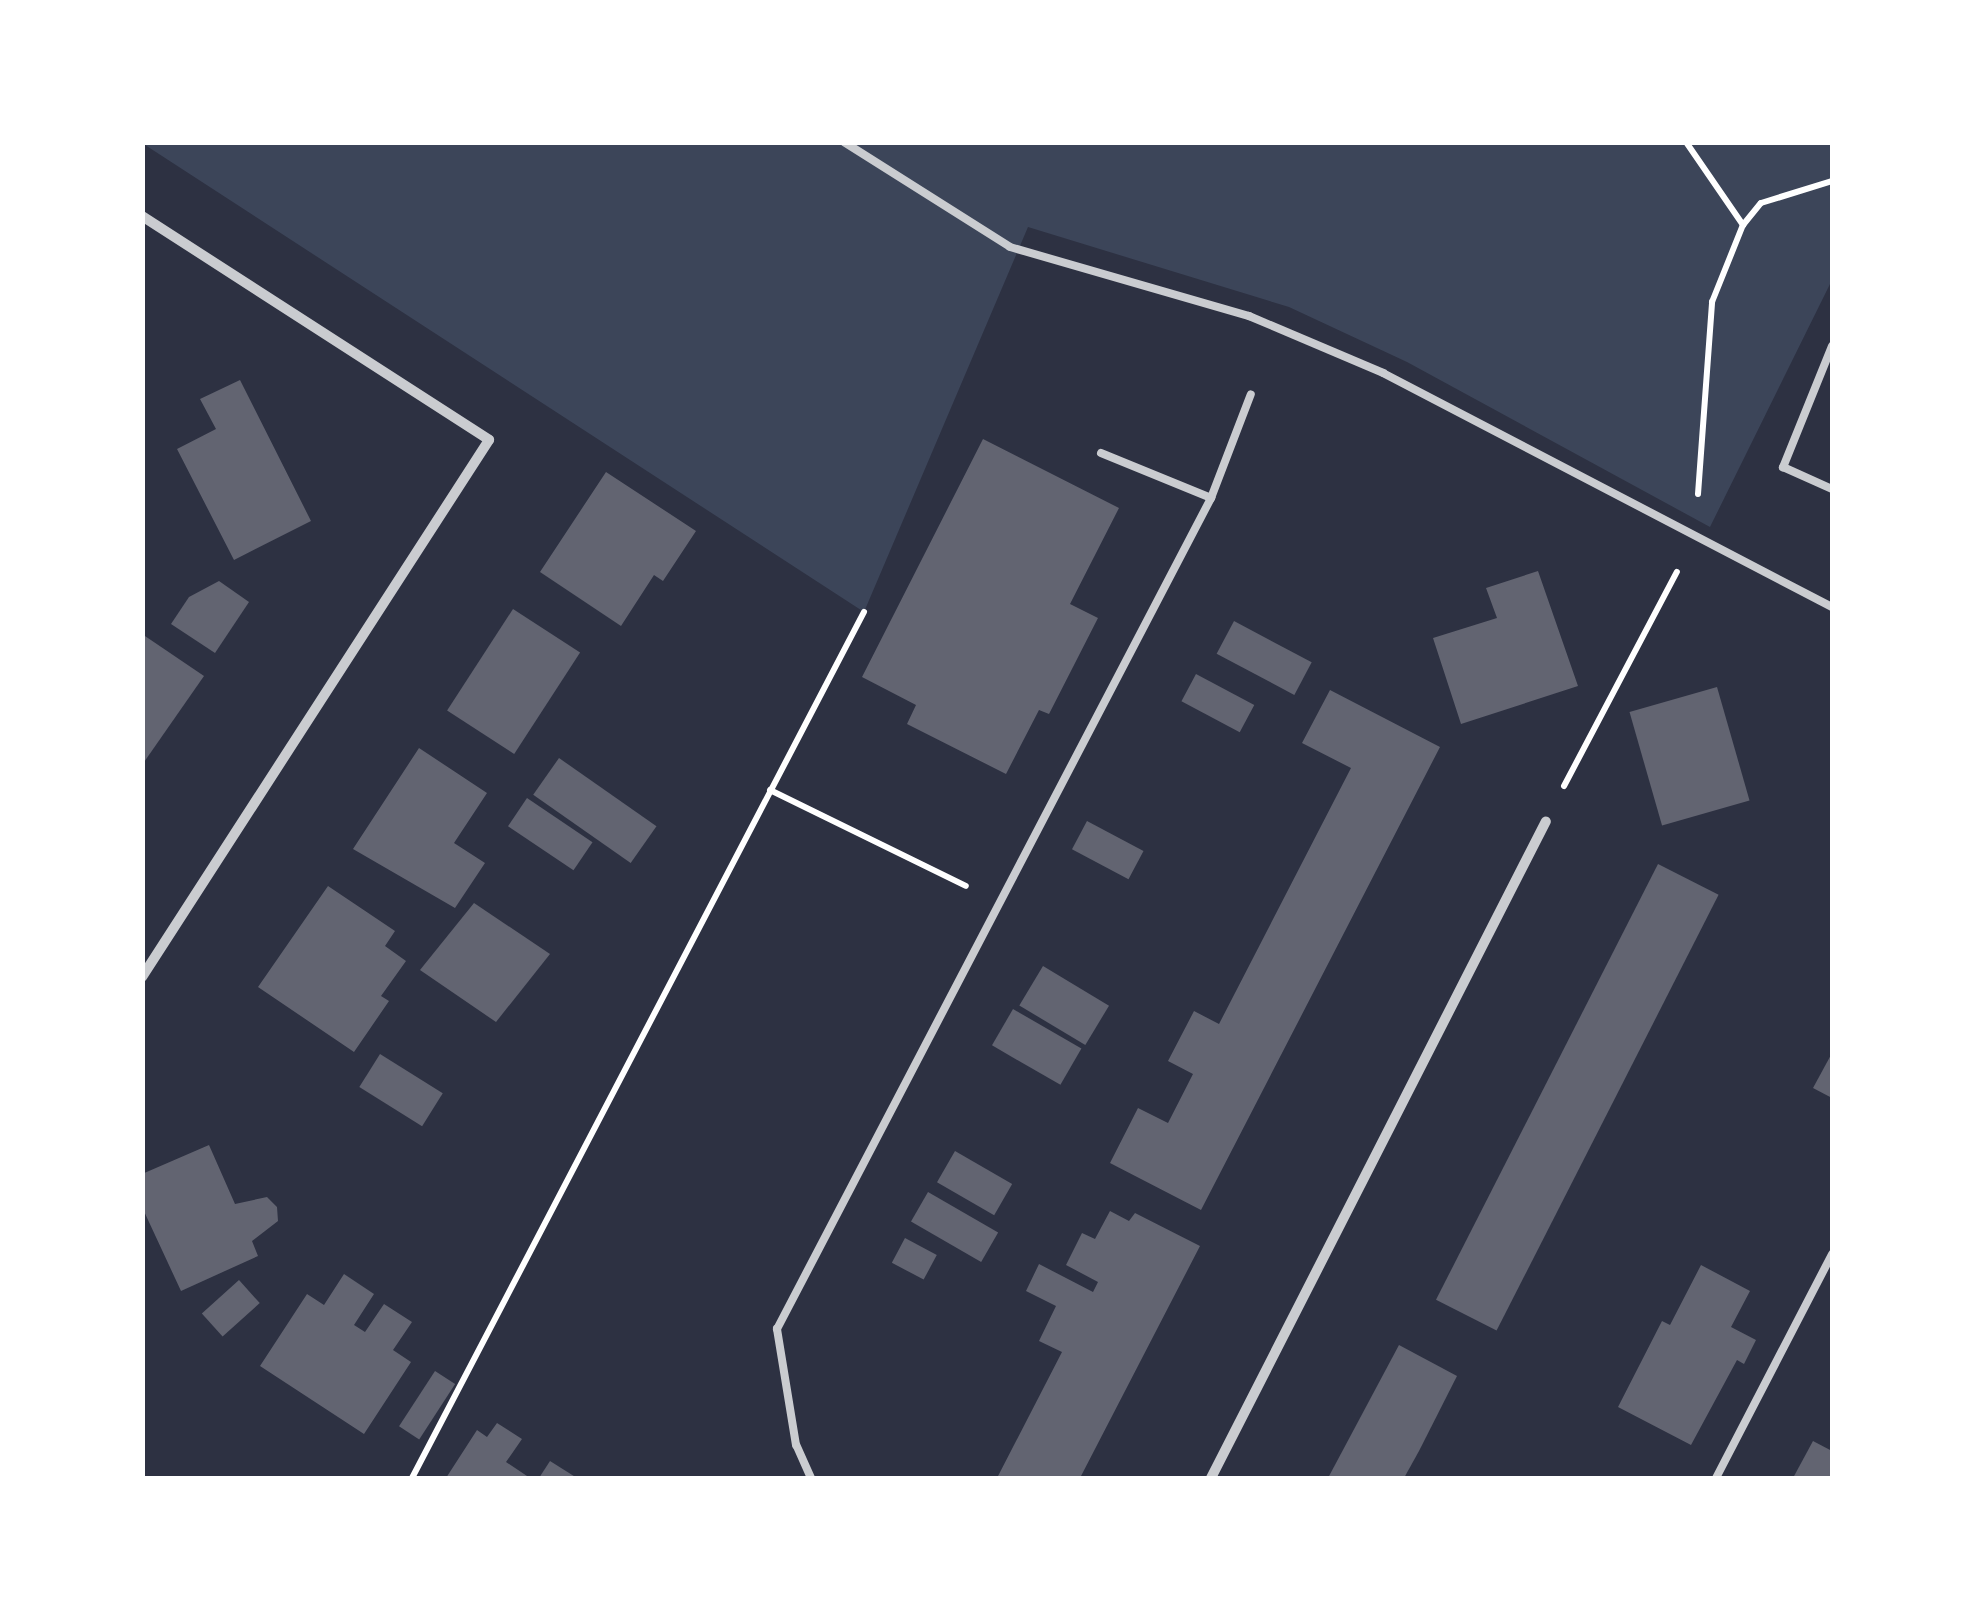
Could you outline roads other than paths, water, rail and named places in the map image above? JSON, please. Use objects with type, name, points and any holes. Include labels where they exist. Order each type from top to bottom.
[{"type":"street","points":[[142,216],[490,440],[142,977]]},
{"type":"street","points":[[1211,1478],[1546,821]]},
{"type":"lane","points":[[844,142],[1010,247],[1249,316],[1383,373],[1832,607]]},
{"type":"lane","points":[[1832,346],[1784,467],[1832,489]]},
{"type":"lane","points":[[811,1478],[796,1444],[777,1329],[1211,498],[1251,394]]},
{"type":"lane","points":[[1101,453],[1211,498]]},
{"type":"lane","points":[[1716,1478],[1832,1254]]}]
